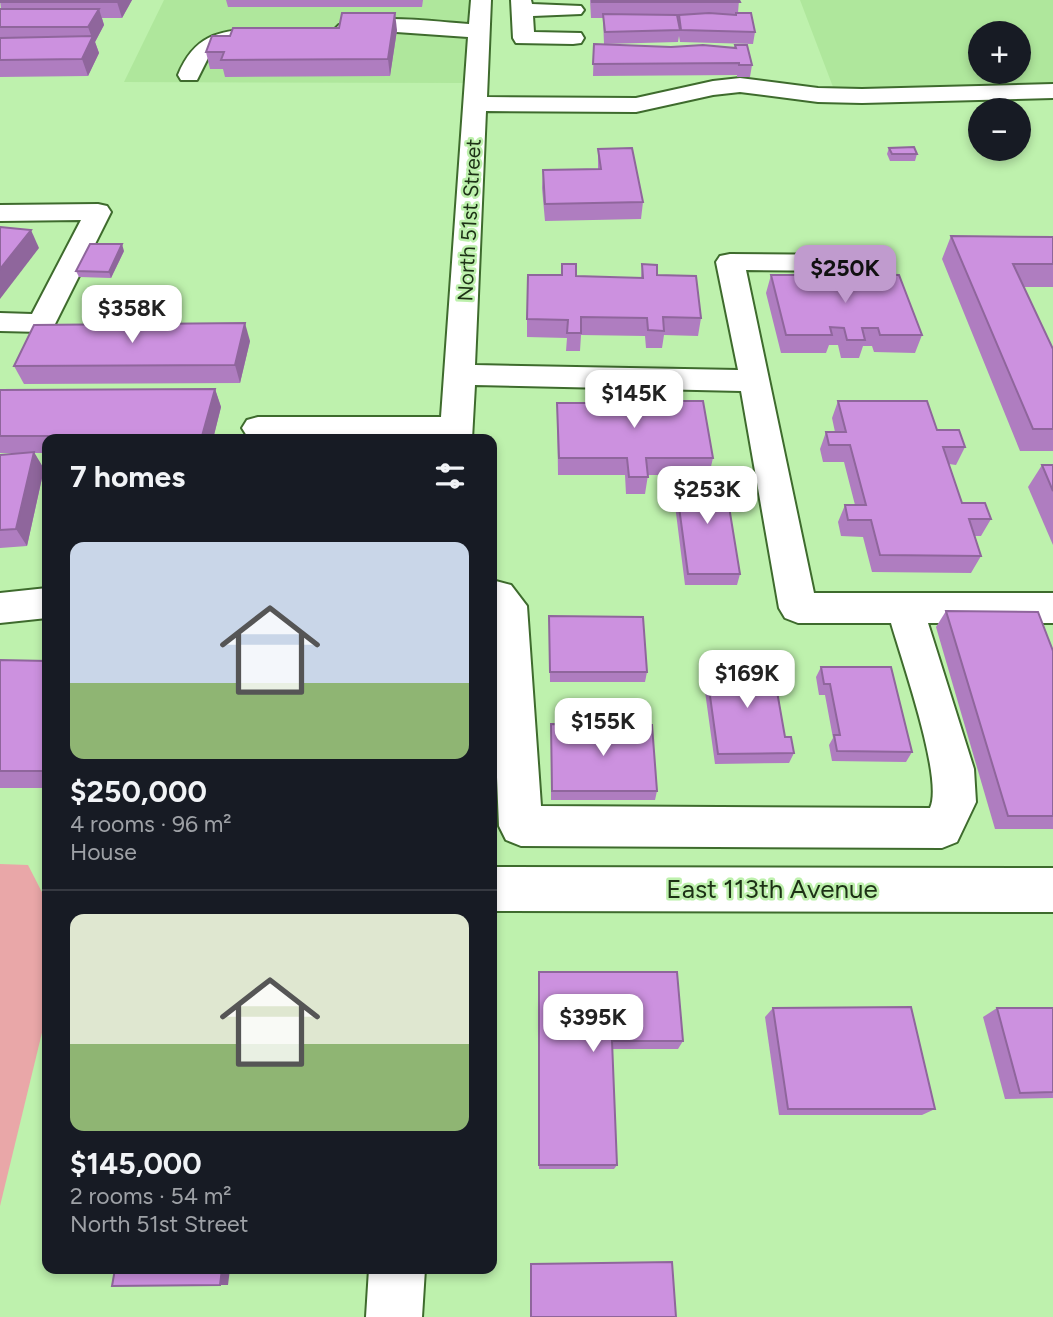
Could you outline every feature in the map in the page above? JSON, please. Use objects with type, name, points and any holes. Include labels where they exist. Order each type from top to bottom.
[{"type":"street","name":"North 51st Street","points":[[456,434],[481,0]]},
{"type":"street","points":[[573,38],[524,38],[522,5],[575,10]]},
{"type":"street","points":[[322,33],[382,25],[480,31]]},
{"type":"street","points":[[189,75],[194,60],[205,46],[239,35],[275,35]]},
{"type":"street","points":[[476,104],[636,105],[713,88],[740,85],[807,94],[851,96],[1053,91]]},
{"type":"street","points":[[0,213],[98,212],[42,323],[0,322]]},
{"type":"street","points":[[854,263],[730,262],[798,608],[1053,608]]},
{"type":"street","points":[[460,375],[755,381]]},
{"type":"street","points":[[258,428],[456,434]]},
{"type":"street","points":[[497,595],[508,606],[521,826],[942,828],[955,802],[953,769],[905,608]]},
{"type":"street","points":[[0,608],[42,604]]},
{"type":"street","name":"East 113th Avenue","points":[[497,889],[1053,890]]},
{"type":"street","points":[[394,1317],[397,1274]]},
{"type":"shaded area","points":[[164,0],[472,0],[464,83],[124,82]]},
{"type":"shaded area","points":[[800,0],[1053,0],[1053,87],[833,87]]},
{"type":"shaded area","points":[[0,864],[28,865],[42,892],[42,1033],[0,1206]]},
{"type":"building","points":[[0,0],[118,0],[0,2]]},
{"type":"building","points":[[739,0],[740,2],[592,2]]},
{"type":"building","points":[[0,9],[99,9],[88,27],[0,27]]},
{"type":"building","points":[[342,13],[395,13],[388,59],[221,60],[224,52],[206,52],[212,36],[230,36],[233,28],[339,28]]},
{"type":"building","points":[[751,13],[755,32],[681,30],[679,15]]},
{"type":"building","points":[[603,14],[677,15],[680,30],[605,32]]},
{"type":"building","points":[[93,36],[82,59],[0,60],[0,38]]},
{"type":"building","points":[[594,44],[736,48],[735,45],[747,45],[752,65],[593,64]]},
{"type":"building","points":[[914,147],[917,154],[892,154],[889,148]]},
{"type":"building","points":[[632,148],[643,202],[545,204],[543,170],[601,169],[598,149]]},
{"type":"building","points":[[0,227],[31,230],[0,269]]},
{"type":"building","points":[[951,236],[1053,237],[1053,264],[1013,264],[1053,349],[1053,429],[1033,429]]},
{"type":"building","points":[[90,244],[122,244],[109,272],[76,271]]},
{"type":"building","points":[[562,264],[576,264],[576,276],[643,278],[642,264],[657,265],[657,275],[696,276],[701,318],[663,317],[664,331],[648,330],[647,318],[581,317],[581,333],[567,333],[568,320],[527,319],[528,275],[562,275]]},
{"type":"building","points":[[825,270],[842,271],[846,281],[858,281],[856,274],[899,275],[922,335],[880,335],[878,328],[862,328],[865,340],[847,340],[844,328],[830,327],[832,335],[786,335],[771,275],[816,275],[817,281],[828,281]]},
{"type":"building","points":[[245,323],[235,365],[14,366],[34,325]]},
{"type":"building","points":[[620,385],[639,386],[641,401],[703,401],[713,458],[646,458],[648,477],[629,477],[627,458],[559,458],[557,403],[622,403]]},
{"type":"building","points":[[215,389],[203,434],[42,436],[0,436],[0,390]]},
{"type":"building","points":[[838,401],[927,401],[937,430],[959,430],[965,447],[943,447],[962,503],[985,503],[991,519],[969,519],[981,556],[880,555],[871,520],[848,520],[845,505],[866,505],[850,445],[829,445],[826,432],[846,432]]},
{"type":"building","points":[[34,452],[16,529],[0,530],[0,455]]},
{"type":"building","points":[[1042,465],[1053,465],[1053,491]]},
{"type":"building","points":[[724,476],[740,574],[688,574],[675,477]]},
{"type":"building","points":[[946,611],[1038,612],[1053,651],[1053,816],[1008,816]]},
{"type":"building","points":[[549,616],[643,617],[647,672],[550,672]]},
{"type":"building","points":[[0,660],[42,661],[42,771],[0,771]]},
{"type":"building","points":[[778,666],[780,680],[775,680],[785,737],[791,737],[794,753],[718,754],[706,667]]},
{"type":"building","points":[[821,667],[891,667],[912,752],[837,751],[834,735],[840,735],[830,684],[824,684]]},
{"type":"building","points":[[551,724],[652,725],[657,791],[552,791]]},
{"type":"building","points":[[539,972],[677,972],[683,1041],[612,1041],[617,1165],[539,1165]]},
{"type":"building","points":[[911,1007],[935,1109],[788,1109],[773,1008]]},
{"type":"building","points":[[997,1008],[1053,1008],[1053,1092],[1020,1093]]},
{"type":"building","points":[[672,1262],[676,1317],[531,1317],[531,1264]]},
{"type":"building","points":[[114,1274],[221,1274],[220,1285],[112,1286]]}]
